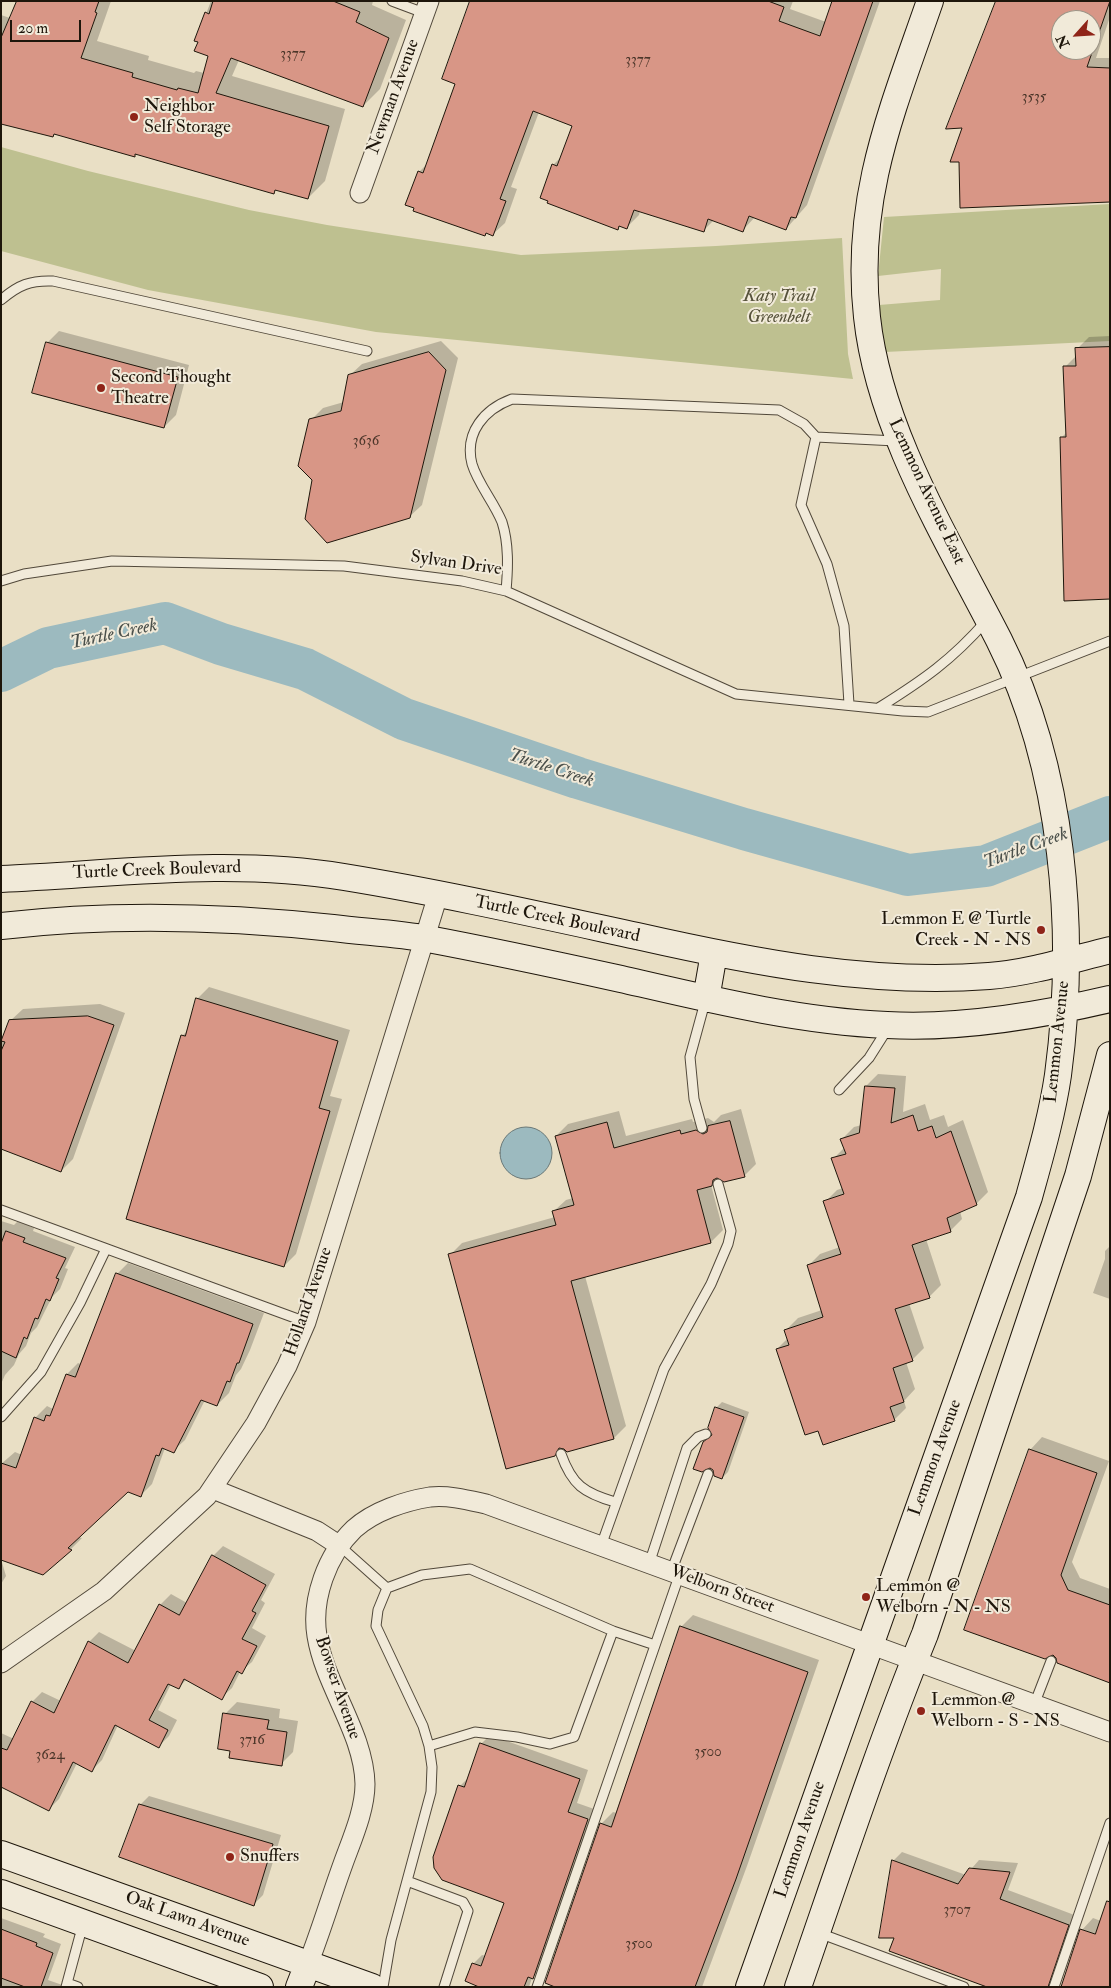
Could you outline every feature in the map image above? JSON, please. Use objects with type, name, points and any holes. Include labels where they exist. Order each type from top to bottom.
[{"type":"main road","name":"Lemmon Avenue East","points":[[930,1],[881,144],[870,190],[865,229],[864,276],[870,338],[880,383],[898,441],[988,619],[1019,684],[1033,722],[1051,801],[1062,880],[1064,917]]},
{"type":"main road","name":"Turtle Creek Boulevard","points":[[1,879],[162,868],[221,867],[342,876],[714,953],[823,972],[905,976],[988,976],[1066,962],[1110,950]]},
{"type":"main road","points":[[1,926],[49,921],[144,917],[214,918],[424,938],[706,999],[844,1022],[890,1025],[986,1021],[1063,1010],[1110,999]]},
{"type":"main road","name":"Lemmon Avenue","points":[[749,1987],[1029,1197],[1045,1138],[1058,1076],[1066,962],[1064,917]]},
{"type":"main road","points":[[706,999],[714,953]]},
{"type":"main road","points":[[798,1987],[878,1754],[914,1661],[1078,1176],[1110,1055]]},
{"type":"main road","name":"Oak Lawn Avenue","points":[[1,1854],[303,1975],[372,1987]]},
{"type":"main road","points":[[1,1893],[260,1987]]},
{"type":"street","name":"Newman Avenue","points":[[360,193],[427,7]]},
{"type":"street","name":"Holland Avenue","points":[[1,1663],[104,1591],[172,1530],[213,1489],[256,1423],[287,1366],[306,1322],[438,895]]},
{"type":"street","points":[[213,1489],[317,1531],[340,1546]]},
{"type":"street","name":"Welborn Street","points":[[340,1546],[355,1528],[383,1511],[406,1502],[432,1497],[455,1498],[486,1504],[1110,1732]]},
{"type":"street","name":"Bowser Avenue","points":[[303,1975],[354,1830],[362,1804],[365,1785],[360,1754],[317,1637],[315,1614],[319,1592],[340,1546]]},
{"type":"lane","points":[[392,1],[427,7]]},
{"type":"lane","points":[[1,300],[12,291],[36,280],[53,282],[367,350]]},
{"type":"lane","name":"Sylvan Drive","points":[[1,581],[40,571],[112,561],[235,563],[344,566],[462,581],[506,591],[507,551],[502,523],[472,464],[471,447],[474,430],[483,416],[496,405],[512,399],[779,410],[804,424],[816,437]]},
{"type":"lane","points":[[849,704],[844,626],[827,564],[801,505],[816,437],[898,441]]},
{"type":"lane","points":[[506,591],[736,694],[928,712],[1019,684],[1110,641]]},
{"type":"lane","points":[[880,707],[944,665],[963,648],[988,619]]},
{"type":"lane","points":[[702,1128],[694,1098],[690,1057],[706,999]]},
{"type":"lane","points":[[839,1090],[870,1058],[890,1025]]},
{"type":"lane","points":[[601,1546],[615,1502],[664,1369],[711,1284],[728,1244],[731,1231],[718,1184]]},
{"type":"lane","points":[[1,1210],[306,1322]]},
{"type":"lane","points":[[1,1418],[41,1372],[80,1303],[106,1249]]},
{"type":"lane","points":[[649,1564],[687,1448],[698,1437],[706,1434]]},
{"type":"lane","points":[[561,1454],[567,1470],[577,1484],[591,1495],[615,1502]]},
{"type":"lane","points":[[537,1987],[655,1645],[675,1574],[708,1474]]},
{"type":"lane","points":[[340,1546],[387,1588]]},
{"type":"lane","points":[[382,1987],[391,1940],[432,1792],[432,1767],[429,1746],[423,1726],[376,1626],[378,1610],[387,1588],[422,1575],[470,1569],[613,1631],[655,1645]]},
{"type":"lane","points":[[429,1746],[475,1732],[517,1737],[550,1744],[574,1736],[613,1631]]},
{"type":"lane","points":[[1034,1705],[1051,1661]]},
{"type":"lane","points":[[1054,1987],[1110,1823]]},
{"type":"lane","points":[[407,1881],[463,1902],[468,1911],[444,1987]]},
{"type":"lane","points":[[78,1987],[67,1985],[84,1922]]},
{"type":"lane","points":[[817,1932],[964,1987]]},
{"type":"green space","name":"Katy Trail Greenbelt","points":[[1,147],[88,171],[249,210],[327,225],[521,255],[842,238],[848,354],[853,379],[376,332],[148,290],[1,251]]},
{"type":"green space","points":[[1110,204],[1110,341],[885,352],[879,305],[940,300],[941,269],[878,276],[884,217]]},
{"type":"water","points":[[521,1127],[531,1127],[545,1134],[552,1148],[552,1158],[545,1172],[531,1179],[521,1179],[511,1175],[504,1168],[500,1158],[500,1148],[504,1138],[511,1131]]},
{"type":"building","points":[[17,1],[99,1],[95,12],[97,13],[81,58],[133,73],[132,77],[177,90],[178,88],[198,93],[208,56],[194,51],[198,42],[194,41],[205,12],[209,14],[213,1],[333,1],[360,12],[356,22],[389,38],[363,107],[231,58],[216,93],[329,126],[308,199],[275,190],[274,194],[135,154],[135,157],[54,134],[53,137],[1,124],[1,38]]},
{"type":"building","points":[[470,1],[768,1],[784,7],[779,21],[820,36],[832,1],[873,1],[796,218],[791,217],[786,230],[749,216],[743,232],[708,219],[704,232],[634,210],[627,229],[619,226],[618,230],[547,203],[548,201],[540,198],[552,164],[557,166],[572,126],[533,111],[500,199],[506,201],[493,236],[486,233],[485,236],[413,211],[414,208],[405,205],[418,171],[423,173],[455,84],[442,79]]},
{"type":"building","points":[[996,1],[1110,1],[1101,27],[1101,10],[1051,10],[1051,60],[1089,60],[1087,67],[1110,68],[1110,202],[960,208],[959,162],[950,162],[962,128],[946,129]]},
{"type":"building","points":[[46,342],[178,377],[164,428],[32,393]]},
{"type":"building","points":[[1110,347],[1110,599],[1064,601],[1060,437],[1066,437],[1063,366],[1076,366],[1075,348]]},
{"type":"building","points":[[429,352],[446,370],[410,518],[327,543],[305,519],[312,480],[298,466],[309,419],[341,411],[348,375]]},
{"type":"building","points":[[196,998],[338,1041],[319,1108],[330,1111],[284,1267],[126,1219],[181,1035],[185,1036]]},
{"type":"building","points":[[88,1016],[114,1025],[61,1172],[1,1149],[1,1051],[5,1042],[1,1041],[9,1020]]},
{"type":"building","points":[[865,1086],[895,1088],[891,1123],[913,1115],[918,1131],[932,1126],[936,1138],[951,1131],[977,1205],[947,1218],[951,1232],[912,1245],[930,1298],[895,1309],[913,1361],[893,1368],[904,1402],[890,1407],[895,1421],[823,1445],[818,1431],[805,1435],[776,1349],[789,1345],[784,1330],[823,1317],[807,1265],[841,1254],[823,1201],[844,1194],[831,1158],[846,1154],[840,1139],[859,1133]]},
{"type":"building","points":[[730,1121],[745,1177],[724,1182],[717,1178],[713,1180],[712,1186],[697,1190],[711,1243],[571,1281],[614,1439],[567,1452],[559,1448],[555,1456],[506,1469],[448,1254],[556,1225],[552,1211],[574,1205],[555,1136],[607,1122],[614,1148],[680,1130],[681,1134],[696,1130],[703,1134],[707,1132],[708,1126]]},
{"type":"building","points":[[6,1231],[25,1238],[23,1242],[66,1258],[56,1278],[59,1279],[50,1301],[46,1299],[38,1319],[35,1318],[27,1339],[24,1337],[16,1358],[1,1351],[1,1244]]},
{"type":"building","points":[[116,1273],[253,1324],[239,1363],[237,1363],[230,1382],[227,1381],[217,1406],[201,1400],[174,1453],[162,1448],[159,1456],[156,1455],[141,1497],[128,1492],[68,1548],[72,1550],[43,1575],[1,1560],[1,1463],[16,1468],[34,1417],[44,1421],[46,1415],[50,1416],[66,1374],[75,1377]]},
{"type":"building","points":[[715,1407],[744,1417],[722,1479],[714,1476],[713,1470],[710,1468],[702,1472],[693,1469],[703,1442],[712,1435],[708,1428]]},
{"type":"building","points":[[1029,1449],[1097,1473],[1061,1575],[1068,1590],[1110,1605],[1110,1683],[1057,1663],[1053,1655],[1045,1659],[964,1630]]},
{"type":"building","points":[[212,1555],[266,1585],[252,1611],[256,1613],[242,1639],[257,1646],[242,1674],[237,1671],[222,1700],[184,1679],[179,1689],[168,1684],[149,1720],[168,1730],[159,1748],[115,1725],[92,1772],[73,1762],[49,1811],[1,1787],[1,1748],[7,1750],[31,1701],[54,1713],[88,1641],[128,1663],[159,1604],[179,1615]]},
{"type":"building","points":[[680,1626],[808,1672],[736,1879],[695,1987],[555,1987],[545,1983],[600,1823],[611,1827]]},
{"type":"building","points":[[223,1713],[269,1720],[267,1729],[287,1732],[282,1766],[229,1758],[230,1751],[218,1749]]},
{"type":"building","points":[[480,1743],[580,1779],[568,1812],[588,1819],[533,1979],[528,1977],[524,1987],[479,1987],[465,1981],[472,1963],[481,1966],[504,1903],[442,1880],[434,1868],[433,1857],[458,1785],[464,1787]]},
{"type":"building","points":[[139,1804],[273,1844],[254,1906],[119,1857]]},
{"type":"building","points":[[892,1860],[958,1884],[969,1868],[1010,1872],[1000,1899],[1069,1925],[1048,1987],[987,1987],[889,1951],[894,1938],[879,1938]]},
{"type":"building","points":[[1107,1901],[1110,1902],[1110,1987],[1061,1987],[1080,1929],[1095,1934]]},
{"type":"building","points":[[1,1929],[37,1943],[36,1946],[53,1953],[41,1987],[25,1987],[1,1978]]},
{"type":"waterway","name":"Turtle Creek","points":[[1,671],[48,648],[165,623],[221,644],[305,669],[404,719],[578,778],[744,829],[908,875],[986,866],[1110,817]]},
{"type":"place","name":"Neighbor Self Storage","points":[[134,117]]},
{"type":"place","name":"Second Thought Theatre","points":[[101,388]]},
{"type":"place","name":"Lemmon E @ Turtle Creek - N - NS","points":[[1041,930]]},
{"type":"place","name":"Lemmon @ Welborn - N - NS","points":[[866,1597]]},
{"type":"place","name":"Lemmon @ Welborn - S - NS","points":[[921,1711]]},
{"type":"place","name":"Snuffers","points":[[230,1857]]}]
